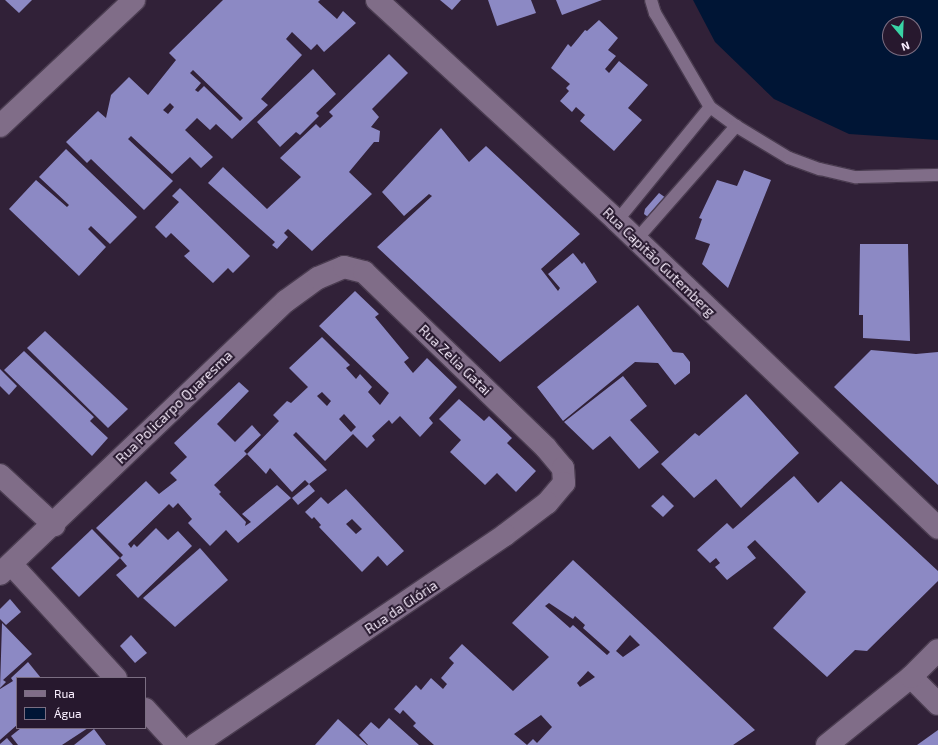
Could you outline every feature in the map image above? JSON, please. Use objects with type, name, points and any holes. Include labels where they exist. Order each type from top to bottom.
[{"type":"street","points":[[0,126],[134,0]]},
{"type":"street","name":"Rua Capitão Gutemberg","points":[[377,0],[617,221],[938,528]]},
{"type":"street","name":"Rua Policarpo Quaresma","points":[[5,569],[54,524],[286,301],[318,278],[344,267],[364,272]]},
{"type":"street","name":"Rua Zelia Gatai","points":[[364,272],[546,448]]},
{"type":"street","name":"Rua da Glória","points":[[195,745],[406,604],[547,503],[561,490],[565,475],[558,461],[546,448]]},
{"type":"street","points":[[0,475],[54,524]]},
{"type":"street","points":[[5,569],[115,677]]},
{"type":"street","points":[[827,745],[911,677],[938,650]]},
{"type":"street","points":[[911,677],[938,704]]},
{"type":"street","points":[[146,710],[178,745]]},
{"type":"lane","points":[[651,0],[655,13],[710,107],[736,126],[789,158],[820,170],[856,177],[938,175]]},
{"type":"lane","points":[[617,221],[710,107]]},
{"type":"lane","points":[[636,240],[736,126]]},
{"type":"water","points":[[693,0],[938,0],[938,140],[849,134],[774,99],[715,42]]},
{"type":"building","points":[[5,0],[32,0],[19,13]]},
{"type":"building","points":[[223,0],[320,0],[318,2],[337,19],[343,11],[356,23],[324,52],[317,44],[311,50],[292,32],[286,39],[302,55],[261,99],[268,105],[232,139],[216,124],[210,130],[197,118],[185,130],[213,157],[201,168],[190,157],[172,174],[131,136],[128,139],[173,181],[144,210],[91,159],[87,163],[66,142],[98,111],[106,118],[111,95],[129,77],[148,95],[176,60],[169,53]],"holes":[[[193,70],[243,118],[240,121],[204,86],[198,92],[195,90],[201,83],[190,73]],[[170,103],[174,107],[168,114],[163,110]]]},
{"type":"building","points":[[440,0],[461,0],[452,10]]},
{"type":"building","points":[[488,0],[531,0],[536,13],[497,26]]},
{"type":"building","points":[[556,0],[602,0],[562,15]]},
{"type":"building","points":[[599,20],[618,38],[608,50],[616,56],[605,69],[609,73],[619,61],[648,85],[628,108],[642,120],[614,151],[580,121],[585,115],[576,107],[572,112],[560,101],[569,91],[566,88],[570,84],[551,68],[568,44],[571,47],[585,30],[587,31]]},
{"type":"building","points":[[389,54],[408,73],[372,109],[379,117],[371,127],[380,131],[379,142],[374,142],[349,172],[372,194],[312,251],[288,229],[284,233],[288,237],[277,249],[272,245],[275,242],[208,183],[223,167],[267,209],[301,177],[280,158],[316,124],[320,128],[333,116],[329,112]]},
{"type":"building","points":[[313,69],[336,94],[316,113],[319,116],[300,135],[296,132],[280,147],[257,122]]},
{"type":"building","points":[[441,128],[469,162],[486,146],[580,234],[541,269],[558,291],[560,288],[548,274],[573,253],[582,264],[584,262],[597,282],[500,362],[377,247],[432,196],[429,194],[404,216],[382,192]]},
{"type":"building","points":[[66,149],[137,217],[110,244],[91,226],[88,229],[106,247],[79,276],[9,209],[36,180],[67,207],[69,205],[39,177]]},
{"type":"building","points":[[744,170],[771,180],[728,288],[702,264],[710,244],[695,239],[702,219],[699,218],[717,180],[737,186]]},
{"type":"building","points":[[180,188],[250,256],[233,273],[228,268],[213,283],[184,256],[190,251],[171,233],[166,238],[155,227],[179,202],[172,196]]},
{"type":"building","points":[[659,193],[666,198],[648,217],[644,214],[645,209]]},
{"type":"building","points":[[860,244],[908,244],[910,341],[863,338],[863,315],[859,315]]},
{"type":"building","points":[[355,291],[379,314],[375,317],[409,358],[404,362],[413,373],[427,358],[457,387],[429,418],[433,423],[420,437],[400,416],[392,424],[389,420],[372,436],[375,440],[367,448],[353,434],[325,461],[296,432],[293,435],[327,470],[309,484],[305,480],[292,492],[270,468],[266,474],[247,454],[279,421],[273,415],[287,401],[291,403],[308,387],[289,368],[322,337],[350,365],[346,368],[356,379],[360,374],[372,387],[368,392],[380,405],[389,393],[319,326]],"holes":[[[322,392],[331,401],[327,406],[317,396]],[[344,414],[356,427],[351,432],[339,419]]]},
{"type":"building","points":[[638,305],[673,352],[683,353],[690,362],[690,373],[675,385],[658,363],[635,362],[563,421],[537,387]]},
{"type":"building","points":[[45,331],[128,409],[108,428],[27,348]]},
{"type":"building","points":[[871,350],[916,354],[938,352],[938,485],[834,387]]},
{"type":"building","points":[[24,351],[94,417],[90,421],[108,438],[92,456],[4,370]]},
{"type":"building","points":[[0,369],[17,386],[9,395],[0,386]]},
{"type":"building","points":[[623,376],[647,406],[630,420],[659,452],[639,469],[610,436],[593,450],[564,422]]},
{"type":"building","points":[[239,382],[249,391],[217,424],[235,442],[252,425],[261,435],[244,451],[247,454],[214,485],[221,492],[219,494],[246,522],[245,526],[251,522],[242,514],[277,485],[291,498],[238,543],[226,530],[210,546],[188,523],[192,519],[178,503],[173,508],[169,504],[128,544],[131,548],[134,544],[137,547],[156,528],[168,540],[178,531],[192,546],[138,598],[116,575],[127,566],[120,558],[123,555],[96,528],[146,481],[159,494],[177,480],[170,473],[187,457],[174,443]]},
{"type":"building","points":[[746,394],[799,453],[741,508],[716,479],[694,498],[661,464],[695,433],[699,436]]},
{"type":"building","points":[[459,399],[484,421],[489,416],[512,438],[507,443],[536,471],[516,492],[497,473],[485,485],[450,452],[461,440],[439,419]]},
{"type":"building","points":[[794,476],[818,503],[841,481],[938,571],[938,581],[867,651],[855,650],[827,677],[773,628],[806,592],[755,540],[747,547],[756,558],[727,580],[715,567],[720,563],[716,558],[710,563],[697,550],[727,523],[733,529]]},
{"type":"building","points":[[309,484],[315,491],[298,505],[292,498]]},
{"type":"building","points":[[346,489],[404,551],[387,566],[378,556],[362,572],[319,527],[321,525],[314,517],[312,519],[305,512],[321,497],[328,504]],"holes":[[[352,519],[362,529],[356,534],[346,524]]]},
{"type":"building","points":[[663,495],[674,506],[663,517],[651,506]]},
{"type":"building","points":[[92,529],[120,558],[79,597],[51,568]]},
{"type":"building","points":[[200,548],[228,580],[175,627],[143,598]]},
{"type":"building","points":[[573,560],[755,730],[733,745],[527,745],[434,745],[413,726],[416,723],[403,710],[400,714],[394,709],[416,685],[421,690],[431,678],[443,689],[447,684],[441,678],[454,663],[449,658],[462,644],[513,691],[549,657],[512,623]],"holes":[[[549,603],[573,619],[575,616],[585,625],[583,628],[610,652],[607,655],[573,625],[570,628],[545,606]],[[630,635],[640,645],[623,657],[616,651]],[[588,671],[595,677],[580,687],[577,683]],[[541,715],[552,727],[537,743],[533,739],[527,745],[514,734]]]},
{"type":"building","points":[[10,599],[21,612],[6,625],[0,619],[0,609]]},
{"type":"building","points":[[2,623],[32,654],[3,680],[6,682],[0,688]]},
{"type":"building","points":[[131,635],[147,653],[135,663],[120,646]]},
{"type":"building","points":[[28,662],[40,677],[16,677],[16,726],[0,740],[0,689],[13,681],[11,678]]},
{"type":"building","points":[[389,718],[419,745],[368,745],[359,735],[371,722],[379,729]]},
{"type":"building","points":[[338,719],[367,745],[315,745]]},
{"type":"building","points":[[20,729],[86,729],[62,745],[18,745],[11,736]]},
{"type":"building","points":[[94,729],[106,745],[74,745]]},
{"type":"building","points":[[938,730],[938,745],[917,745]]},
{"type":"building","points":[[7,738],[13,745],[0,745],[0,744]]}]
